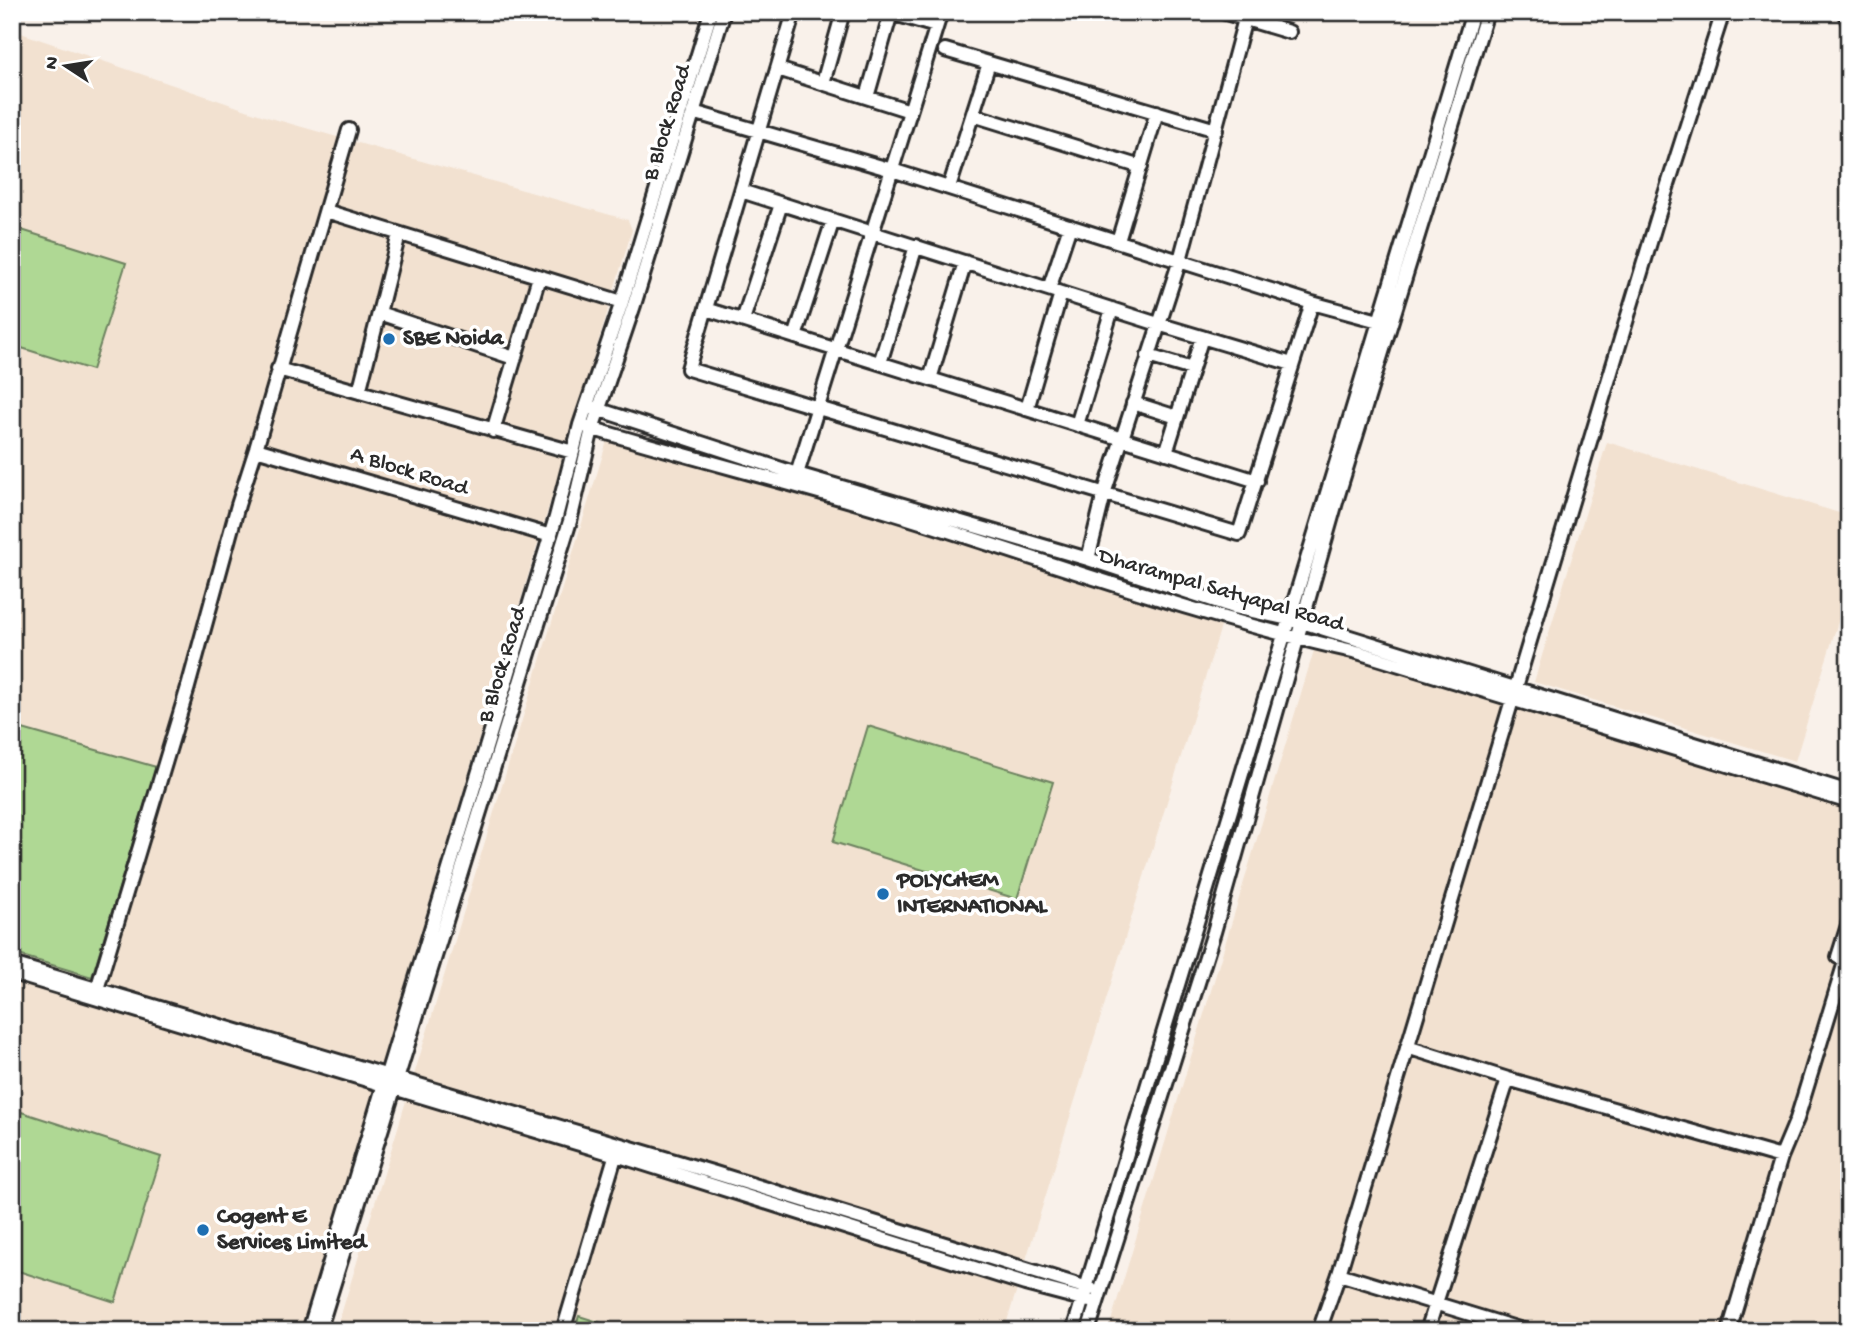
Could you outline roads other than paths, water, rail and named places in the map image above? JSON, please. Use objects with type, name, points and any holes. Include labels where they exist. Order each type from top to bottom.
[{"type":"street","name":"B Block Road","points":[[593,408],[622,302],[711,12]]},
{"type":"street","name":"B Block Road","points":[[319,1331],[551,536],[573,452],[586,427],[634,306],[724,12]]},
{"type":"street","points":[[794,12],[688,369],[1239,534],[1312,303]]},
{"type":"street","points":[[823,83],[843,12]]},
{"type":"street","points":[[797,474],[941,12]]},
{"type":"street","points":[[1222,12],[1289,32]]},
{"type":"street","points":[[1087,1331],[1091,1295],[1291,637],[1302,622],[1473,12]]},
{"type":"street","points":[[1073,1331],[1091,1295],[1213,932],[1291,637],[1289,620],[1487,12]]},
{"type":"street","points":[[1320,1331],[1658,216],[1723,12]]},
{"type":"street","points":[[1844,12],[1849,23]]},
{"type":"street","points":[[867,97],[889,13],[936,26]]},
{"type":"street","points":[[1088,559],[1104,494],[1157,324],[1180,260],[1245,19]]},
{"type":"street","points":[[946,50],[1216,130]]},
{"type":"street","points":[[949,188],[989,63]]},
{"type":"street","points":[[778,69],[910,111]]},
{"type":"street","points":[[693,112],[891,170],[1312,303],[1385,323]]},
{"type":"street","points":[[1118,241],[1157,112]]},
{"type":"street","points":[[973,115],[1142,167]]},
{"type":"street","points":[[96,994],[188,687],[237,505],[256,449],[349,130]]},
{"type":"street","points":[[741,191],[1157,324],[1292,364]]},
{"type":"street","points":[[743,320],[781,204]]},
{"type":"street","points":[[326,211],[622,302]]},
{"type":"street","points":[[795,337],[833,220]]},
{"type":"street","points":[[1027,409],[1070,226]]},
{"type":"street","points":[[359,392],[399,234]]},
{"type":"street","points":[[880,363],[916,246]]},
{"type":"street","points":[[930,379],[965,262]]},
{"type":"street","points":[[493,431],[539,277]]},
{"type":"street","points":[[706,309],[1257,481]]},
{"type":"street","points":[[1077,425],[1112,309]]},
{"type":"street","points":[[379,313],[514,358]]},
{"type":"street","points":[[1166,453],[1202,337]]},
{"type":"street","points":[[1148,356],[1192,369]]},
{"type":"street","points":[[278,369],[573,452]]},
{"type":"street","points":[[1133,403],[1177,417]]},
{"type":"street","name":"Dharampal Satyapal Road","points":[[593,408],[797,474],[1088,559],[1234,607],[1302,622],[1513,694],[1849,802]]},
{"type":"street","name":"B Block Road","points":[[309,1331],[570,521],[586,427]]},
{"type":"street","name":"Dharampal Satyapal Road","points":[[586,427],[910,518],[1291,637],[1513,694],[1849,792]]},
{"type":"street","name":"A Block Road","points":[[256,449],[551,536]]},
{"type":"street","points":[[1787,1139],[1790,1116],[1849,922]]},
{"type":"street","points":[[1729,1331],[1781,1157],[1797,1119],[1849,949]]},
{"type":"street","points":[[12,964],[96,994]]},
{"type":"street","points":[[12,973],[96,994],[617,1150],[1039,1289],[1091,1295]]},
{"type":"street","points":[[1407,1046],[1508,1079],[1781,1157]]},
{"type":"street","points":[[1427,1331],[1508,1079]]},
{"type":"street","points":[[563,1331],[617,1150]]},
{"type":"street","points":[[1339,1273],[1526,1331]]},
{"type":"place","name":"SBE Noida","points":[[389,339]]},
{"type":"place","name":"POLYCHEM INTERNATIONAL","points":[[883,894]]},
{"type":"place","name":"Cogent E Services Limited","points":[[203,1230]]}]
